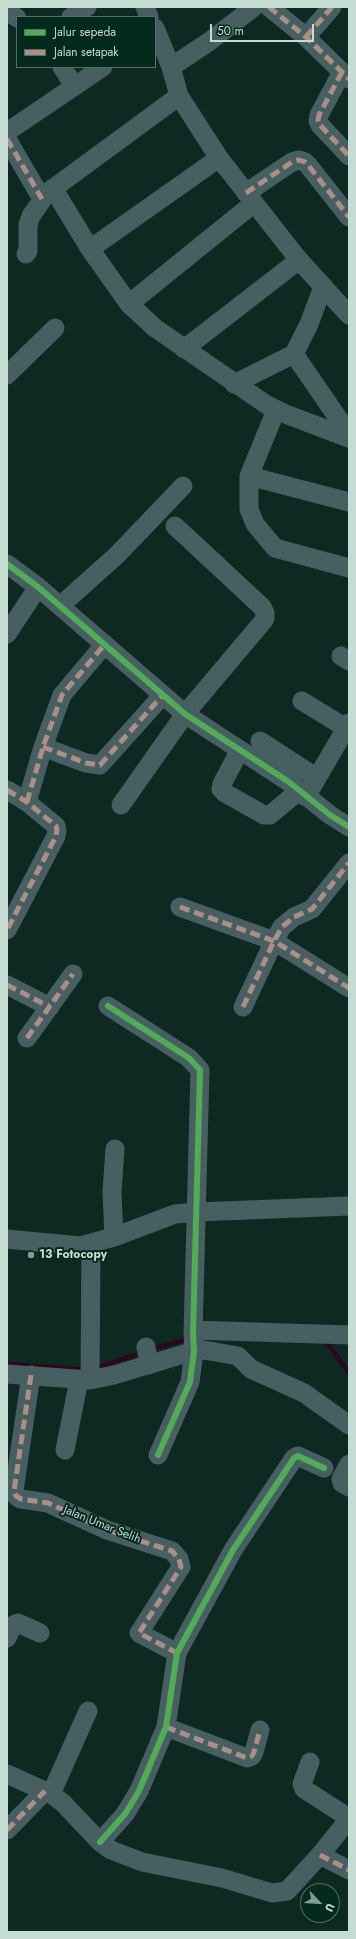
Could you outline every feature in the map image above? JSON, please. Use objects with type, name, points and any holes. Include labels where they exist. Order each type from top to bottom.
[{"type":"street","points":[[73,16],[87,7]]},
{"type":"street","points":[[171,67],[210,41],[254,7]]},
{"type":"street","points":[[269,7],[306,37],[346,76],[320,115],[318,121],[320,126],[349,156]]},
{"type":"street","points":[[306,37],[332,7]]},
{"type":"street","points":[[7,11],[16,17]]},
{"type":"street","points":[[156,32],[171,67],[180,96],[219,158],[299,260],[323,287],[347,308]]},
{"type":"street","points":[[63,68],[74,86]]},
{"type":"street","points":[[7,132],[101,68]]},
{"type":"street","points":[[26,254],[28,251],[28,225],[31,216],[47,193],[180,96]]},
{"type":"street","points":[[7,139],[90,249],[129,304],[155,328],[234,384],[276,410],[349,438]]},
{"type":"street","points":[[90,249],[219,158]]},
{"type":"street","points":[[129,304],[292,162],[299,160],[308,165],[349,218]]},
{"type":"street","points":[[184,349],[299,260]]},
{"type":"street","points":[[234,384],[294,354],[309,324],[323,287]]},
{"type":"street","points":[[7,375],[55,328]]},
{"type":"street","points":[[294,354],[349,434]]},
{"type":"street","points":[[276,410],[249,476],[249,509],[255,524],[275,548],[349,568]]},
{"type":"street","points":[[249,476],[349,502]]},
{"type":"street","points":[[60,606],[117,554],[183,486]]},
{"type":"street","points":[[120,805],[185,714],[265,619],[265,613],[262,607],[175,526]]},
{"type":"street","points":[[7,564],[38,587],[105,644],[162,696],[185,714],[303,793],[349,827]]},
{"type":"street","points":[[7,634],[38,587]]},
{"type":"street","points":[[27,802],[43,747],[62,694],[105,644]]},
{"type":"street","points":[[43,747],[86,763],[100,765],[162,696]]},
{"type":"street","points":[[240,750],[222,784],[221,789],[225,793],[264,815],[270,815],[303,793],[317,778],[347,726],[302,701]]},
{"type":"street","points":[[260,741],[317,778]]},
{"type":"street","points":[[7,790],[27,802],[56,826],[56,836],[7,930]]},
{"type":"street","points":[[243,1007],[274,941],[290,920],[312,909],[349,862]]},
{"type":"street","points":[[180,907],[274,941],[349,988]]},
{"type":"street","points":[[27,1038],[73,974]]},
{"type":"street","points":[[7,985],[50,1007]]},
{"type":"street","points":[[108,1006],[189,1058],[200,1070],[193,1330],[194,1351],[190,1382],[158,1455]]},
{"type":"street","points":[[114,1237],[112,1192],[115,1149]]},
{"type":"street","points":[[7,1239],[80,1246],[114,1237],[175,1214],[349,1206]]},
{"type":"street","points":[[65,1450],[87,1372],[91,1244]]},
{"type":"street","points":[[193,1330],[346,1340]]},
{"type":"street","points":[[7,1374],[31,1375],[87,1372],[114,1375],[148,1355],[204,1350],[238,1356],[251,1369],[304,1393],[349,1425]]},
{"type":"street","name":"Jalan Umar Selih","points":[[31,1375],[14,1491],[16,1496],[21,1499],[48,1503],[107,1530],[172,1552],[179,1559],[181,1567],[139,1633],[177,1653]]},
{"type":"street","points":[[100,1842],[125,1814],[139,1791],[166,1727],[177,1653],[233,1550],[294,1458],[298,1456],[324,1468]]},
{"type":"street","points":[[349,1464],[341,1479],[342,1483],[349,1487]]},
{"type":"street","points":[[7,1638],[13,1625],[18,1623],[40,1633]]},
{"type":"street","points":[[7,1830],[48,1793],[88,1711]]},
{"type":"street","points":[[166,1727],[247,1758],[252,1756],[254,1752],[260,1730]]},
{"type":"street","points":[[7,1774],[48,1793],[69,1808],[100,1842],[111,1850],[142,1862],[222,1878],[272,1894],[287,1891],[320,1855],[349,1819],[304,1788],[302,1784],[310,1762]]},
{"type":"street","points":[[320,1855],[349,1870]]},
{"type":"waterway","points":[[152,1349],[184,1340]]},
{"type":"waterway","points":[[326,1341],[349,1373]]},
{"type":"waterway","points":[[95,1368],[142,1353]]},
{"type":"waterway","points":[[7,1364],[84,1369]]},
{"type":"marked path","points":[[269,7],[306,37],[349,79]]},
{"type":"marked path","points":[[306,37],[332,7]]},
{"type":"marked path","points":[[342,72],[319,115],[318,121],[349,156]]},
{"type":"marked path","points":[[7,139],[42,199]]},
{"type":"marked path","points":[[246,193],[292,162],[299,160],[308,165],[349,217]]},
{"type":"marked path","points":[[27,802],[43,747],[62,695],[105,644]]},
{"type":"marked path","points":[[43,747],[86,763],[100,765],[162,696]]},
{"type":"marked path","points":[[7,790],[27,802],[56,826],[57,830],[56,836],[7,930]]},
{"type":"marked path","points":[[243,1007],[282,927],[294,917],[312,909],[349,863]]},
{"type":"marked path","points":[[180,907],[274,941],[349,988]]},
{"type":"marked path","points":[[27,1038],[73,974]]},
{"type":"marked path","points":[[7,985],[50,1007]]},
{"type":"marked path","points":[[31,1375],[14,1491],[16,1496],[21,1499],[48,1503],[107,1530],[172,1551],[179,1559],[181,1567],[139,1633],[177,1653]]},
{"type":"marked path","points":[[166,1727],[247,1758],[252,1756],[254,1752],[260,1730]]},
{"type":"marked path","points":[[7,1830],[45,1791]]},
{"type":"marked path","points":[[320,1855],[349,1870]]},
{"type":"cycle path","points":[[7,564],[38,587],[185,714],[289,782],[330,815],[349,827]]},
{"type":"cycle path","points":[[108,1006],[189,1058],[200,1070],[193,1334],[194,1351],[190,1382],[158,1455]]},
{"type":"cycle path","points":[[100,1842],[125,1814],[139,1791],[166,1727],[177,1653],[233,1550],[294,1458],[298,1456],[324,1468]]},
{"type":"place","name":"13 Fotocopy","points":[[31,1255]]}]
